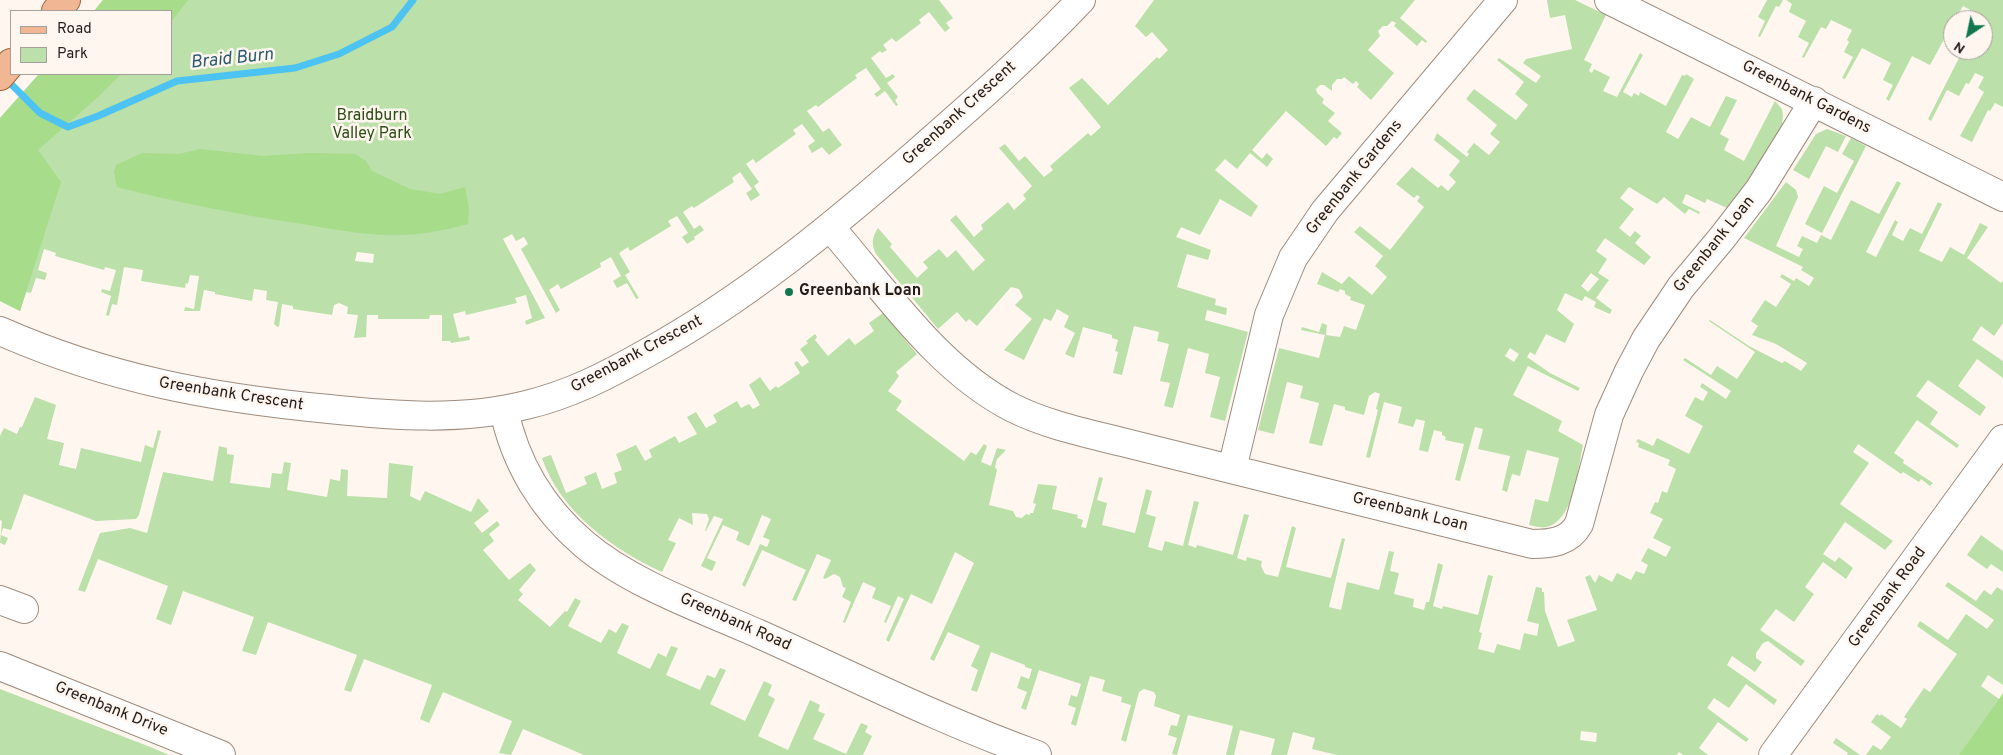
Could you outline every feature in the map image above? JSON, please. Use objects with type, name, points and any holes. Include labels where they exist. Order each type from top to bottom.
[{"type":"main road","points":[[57,10],[66,0]]},
{"type":"main road","points":[[0,76],[10,64]]},
{"type":"street","name":"Greenbank Crescent","points":[[0,331],[51,352],[106,371],[177,388],[230,397],[288,405],[394,415],[470,414],[528,405],[566,393],[605,376],[657,348],[742,295],[830,226],[996,82],[1039,43],[1081,0]]},
{"type":"street","name":"Greenbank Gardens","points":[[1232,469],[1269,315],[1293,258],[1325,211],[1502,0]]},
{"type":"street","name":"Greenbank Gardens","points":[[1609,0],[2003,197]]},
{"type":"street","name":"Greenbank Loan","points":[[830,226],[926,340],[948,362],[990,395],[1015,409],[1067,428],[1532,544],[1548,544],[1570,536],[1579,524],[1609,415],[1646,339],[1681,287],[1759,190],[1814,101]]},
{"type":"street","name":"Greenbank Road","points":[[504,410],[508,430],[518,455],[529,479],[544,501],[572,534],[607,561],[670,594],[983,735],[1037,755]]},
{"type":"street","name":"Greenbank Road","points":[[1773,755],[2003,440]]},
{"type":"street","name":"Greenbank Drive","points":[[0,666],[221,755]]},
{"type":"green space","name":"Braidburn Valley Park","points":[[103,0],[939,0],[953,18],[946,23],[950,28],[945,32],[929,12],[919,20],[921,23],[896,42],[892,38],[883,45],[887,50],[882,53],[880,51],[871,58],[886,78],[893,74],[895,77],[887,83],[898,97],[895,100],[898,105],[896,106],[885,91],[877,97],[874,94],[881,89],[866,68],[855,75],[857,78],[818,107],[816,105],[807,111],[823,132],[829,128],[842,145],[829,155],[822,147],[812,153],[808,146],[815,141],[802,124],[793,130],[796,134],[756,163],[753,159],[746,164],[759,182],[754,186],[760,195],[751,201],[746,193],[752,189],[740,172],[732,178],[734,182],[694,208],[692,206],[683,212],[694,229],[700,225],[704,230],[694,237],[695,239],[687,244],[682,237],[688,233],[677,216],[668,221],[671,226],[630,251],[628,247],[619,253],[630,272],[625,275],[639,298],[636,299],[627,283],[617,288],[613,281],[621,276],[611,257],[600,263],[601,267],[561,289],[558,284],[549,290],[560,310],[556,313],[521,249],[528,244],[524,237],[516,241],[512,234],[503,239],[545,318],[526,325],[525,321],[532,318],[526,295],[515,298],[517,303],[466,315],[465,311],[453,314],[459,338],[469,336],[470,340],[451,343],[450,341],[442,341],[442,315],[430,315],[429,319],[378,319],[378,315],[367,315],[366,337],[354,338],[358,315],[347,314],[348,307],[339,303],[334,305],[332,315],[293,309],[293,306],[282,304],[279,327],[274,324],[278,302],[266,300],[267,291],[254,289],[252,301],[204,290],[200,311],[184,311],[185,307],[194,309],[199,276],[190,275],[185,288],[141,281],[143,270],[124,267],[117,305],[112,304],[109,316],[106,315],[111,296],[101,292],[102,289],[110,291],[116,270],[105,267],[104,270],[55,256],[56,253],[44,249],[38,270],[47,273],[45,280],[36,278],[31,293],[26,292],[20,311],[0,301],[0,118],[38,75],[172,75],[172,10],[95,10]],"holes":[[[357,252],[374,254],[373,263],[355,261]]]},
{"type":"green space","points":[[103,0],[188,0],[172,21],[172,10],[95,10]]},
{"type":"green space","points":[[1154,0],[1415,0],[1400,18],[1427,41],[1426,43],[1422,40],[1417,46],[1394,26],[1396,23],[1392,21],[1387,26],[1383,26],[1378,31],[1380,36],[1368,50],[1394,73],[1371,100],[1357,87],[1359,84],[1356,81],[1353,84],[1344,77],[1337,79],[1332,85],[1332,91],[1324,85],[1320,85],[1316,89],[1317,93],[1324,99],[1322,103],[1335,113],[1328,121],[1342,133],[1337,139],[1334,137],[1326,146],[1286,111],[1252,150],[1262,159],[1267,153],[1273,159],[1267,167],[1250,153],[1237,169],[1225,159],[1215,170],[1258,206],[1251,217],[1220,199],[1200,235],[1181,227],[1176,237],[1211,250],[1208,260],[1187,254],[1177,287],[1216,299],[1215,305],[1227,308],[1226,315],[1207,310],[1205,320],[1248,332],[1225,421],[1210,417],[1220,377],[1205,373],[1209,354],[1188,348],[1173,408],[1164,406],[1170,383],[1160,381],[1169,344],[1157,341],[1159,332],[1134,326],[1122,375],[1113,373],[1118,352],[1115,351],[1118,340],[1112,338],[1112,335],[1083,327],[1074,358],[1065,354],[1075,333],[1064,327],[1069,316],[1057,309],[1051,321],[1044,318],[1024,360],[1004,350],[1032,319],[1015,305],[1023,297],[1019,289],[1011,287],[977,326],[969,319],[966,322],[957,312],[938,329],[876,254],[873,247],[874,234],[878,228],[892,244],[890,247],[917,278],[928,268],[923,262],[939,249],[947,258],[956,250],[973,271],[985,260],[950,220],[956,215],[974,237],[983,229],[981,225],[1008,202],[1014,210],[1026,199],[1023,195],[1032,186],[999,148],[1005,144],[1019,161],[1025,156],[1044,177],[1053,170],[1050,166],[1088,133],[1091,136],[1101,127],[1069,88],[1082,78],[1108,105],[1157,57],[1159,59],[1168,50],[1152,32],[1146,37],[1135,26]]},
{"type":"green space","points":[[1547,0],[1575,0],[1606,15],[1584,60],[1592,64],[1589,71],[1592,73],[1594,69],[1610,77],[1603,91],[1617,97],[1640,53],[1643,55],[1623,92],[1632,97],[1634,93],[1639,96],[1640,92],[1666,106],[1682,75],[1685,76],[1686,74],[1694,79],[1666,132],[1678,139],[1691,117],[1710,127],[1726,96],[1737,100],[1720,134],[1729,139],[1724,150],[1744,161],[1775,101],[1782,109],[1783,116],[1782,125],[1751,176],[1727,208],[1707,199],[1705,203],[1686,194],[1682,203],[1700,212],[1699,214],[1689,209],[1685,214],[1664,197],[1657,204],[1629,187],[1620,198],[1634,209],[1619,228],[1630,237],[1635,231],[1641,236],[1635,243],[1651,257],[1644,265],[1605,238],[1596,251],[1607,259],[1598,273],[1609,280],[1596,298],[1612,310],[1610,314],[1594,307],[1596,302],[1585,296],[1582,301],[1565,293],[1557,310],[1574,324],[1565,343],[1546,334],[1535,355],[1530,352],[1527,357],[1550,373],[1580,388],[1578,391],[1528,366],[1513,395],[1562,421],[1558,431],[1583,445],[1574,489],[1565,511],[1552,525],[1540,527],[1529,525],[1535,499],[1548,502],[1559,458],[1527,450],[1520,476],[1512,474],[1507,492],[1502,490],[1510,456],[1478,449],[1483,429],[1475,427],[1460,481],[1455,480],[1464,444],[1445,440],[1446,437],[1442,435],[1442,432],[1434,430],[1428,452],[1419,450],[1425,421],[1416,419],[1413,427],[1398,423],[1402,407],[1384,402],[1370,458],[1366,457],[1378,410],[1376,409],[1380,394],[1375,392],[1369,396],[1364,415],[1345,410],[1345,407],[1334,404],[1322,446],[1309,443],[1319,403],[1300,398],[1303,386],[1287,382],[1274,434],[1258,430],[1279,348],[1319,358],[1325,335],[1301,330],[1302,327],[1319,332],[1322,323],[1327,325],[1326,335],[1340,337],[1344,326],[1356,330],[1365,305],[1350,300],[1351,297],[1345,294],[1345,291],[1340,289],[1338,292],[1317,284],[1322,272],[1342,284],[1349,276],[1372,295],[1387,277],[1375,266],[1383,256],[1354,232],[1360,226],[1390,250],[1424,207],[1417,201],[1420,197],[1417,195],[1414,198],[1396,184],[1412,167],[1438,188],[1441,185],[1448,191],[1456,182],[1449,175],[1460,161],[1434,140],[1437,133],[1467,157],[1469,154],[1467,152],[1474,143],[1489,155],[1500,142],[1490,134],[1497,125],[1466,99],[1474,89],[1516,120],[1528,105],[1515,94],[1524,82],[1497,60],[1499,58],[1536,83],[1541,76],[1523,63],[1526,59],[1572,49],[1565,15],[1550,18]],"holes":[[[1591,273],[1599,279],[1588,292],[1581,286]],[[1510,348],[1519,354],[1514,362],[1505,356]]]},
{"type":"green space","points":[[1767,0],[1783,0],[1779,7],[1776,6],[1760,37],[1758,36],[1765,21],[1758,17]]},
{"type":"green space","points":[[1786,0],[2003,0],[2003,107],[1995,103],[1990,111],[1988,110],[1972,142],[1960,136],[1984,92],[1978,88],[1984,77],[1975,73],[1969,84],[1966,83],[1959,96],[1947,90],[1931,121],[1928,119],[1958,60],[1993,60],[1993,10],[1971,10],[1963,6],[1961,10],[1943,10],[1943,41],[1930,65],[1912,56],[1889,101],[1886,99],[1893,85],[1883,80],[1891,63],[1862,48],[1845,79],[1842,78],[1853,57],[1844,52],[1852,30],[1831,20],[1826,29],[1821,27],[1804,58],[1802,57],[1809,43],[1798,37],[1806,21],[1789,12],[1792,4]]},
{"type":"green space","points":[[38,75],[120,75],[38,150],[61,182],[20,311],[0,301],[0,118]]},
{"type":"green space","points":[[1827,129],[1846,136],[1838,152],[1826,146],[1809,179],[1793,170],[1816,134]]},
{"type":"green space","points":[[1851,138],[1866,146],[1822,233],[1805,224],[1824,186],[1837,193],[1854,161],[1842,154]]},
{"type":"green space","points":[[200,149],[263,156],[310,153],[355,154],[366,161],[372,171],[410,189],[440,194],[465,187],[469,208],[468,224],[406,235],[359,233],[228,212],[117,187],[114,172],[116,165],[142,153],[179,154]]},
{"type":"green space","points":[[1897,181],[1901,183],[1866,252],[1876,257],[1895,220],[1898,222],[1892,235],[1903,241],[1910,228],[1922,234],[1938,202],[1942,204],[1919,251],[1942,262],[1950,247],[1964,255],[1980,223],[1988,227],[1967,258],[2001,283],[2003,281],[2003,323],[1994,336],[1981,326],[1972,340],[2003,361],[2003,378],[1977,359],[1958,386],[1986,407],[1980,416],[1928,380],[1916,396],[1938,412],[1930,424],[1959,445],[1957,448],[1917,420],[1894,453],[1904,460],[1903,463],[1933,483],[1930,486],[1921,479],[1919,482],[1903,472],[1901,474],[1858,444],[1853,452],[1869,463],[1840,504],[1893,541],[1885,550],[1845,522],[1823,554],[1835,562],[1839,557],[1853,568],[1846,579],[1823,562],[1805,587],[1814,594],[1794,622],[1776,609],[1760,630],[1805,661],[1801,666],[1768,641],[1763,643],[1756,653],[1756,658],[1762,662],[1755,672],[1732,656],[1727,665],[1777,700],[1774,705],[1746,684],[1729,708],[1714,698],[1707,708],[1749,739],[1746,742],[1718,722],[1699,748],[1708,755],[1683,755],[1679,752],[1677,755],[1337,755],[1312,749],[1315,738],[1293,732],[1287,755],[1271,755],[1275,739],[1240,730],[1234,755],[1226,755],[1233,726],[1188,715],[1177,755],[1172,754],[1177,738],[1168,735],[1171,725],[1177,726],[1180,715],[1154,706],[1156,696],[1154,692],[1144,689],[1139,692],[1126,742],[1121,740],[1131,705],[1121,702],[1122,697],[1102,691],[1105,680],[1090,676],[1076,726],[1071,724],[1076,708],[1068,705],[1071,695],[1077,697],[1081,684],[1039,670],[1026,710],[1021,708],[1027,692],[1017,688],[1021,676],[1029,679],[1032,669],[1025,667],[1025,665],[991,652],[977,692],[971,690],[978,670],[971,666],[980,646],[948,632],[934,661],[930,659],[974,563],[955,552],[932,604],[911,594],[889,642],[886,640],[904,599],[898,596],[886,623],[884,622],[891,606],[872,598],[876,588],[863,582],[845,623],[843,622],[851,602],[842,597],[846,588],[843,587],[840,577],[834,574],[825,579],[823,578],[831,560],[817,554],[796,601],[792,600],[806,570],[762,550],[745,587],[742,585],[760,544],[767,547],[770,540],[763,537],[771,519],[762,515],[749,546],[736,540],[739,532],[723,525],[707,558],[716,562],[712,571],[701,566],[723,519],[714,516],[705,531],[709,519],[707,514],[692,513],[693,525],[679,518],[668,540],[676,543],[662,572],[626,553],[591,527],[575,512],[550,478],[542,458],[551,455],[566,493],[587,484],[584,477],[596,472],[602,489],[617,483],[614,473],[622,470],[616,454],[636,445],[645,461],[652,457],[649,450],[675,436],[679,443],[697,434],[687,417],[696,412],[706,428],[717,422],[713,415],[737,401],[741,408],[749,404],[753,409],[760,405],[749,385],[760,377],[770,391],[776,386],[778,388],[800,373],[794,363],[797,361],[802,367],[809,362],[800,349],[815,334],[817,337],[815,340],[828,356],[849,338],[855,345],[874,331],[869,323],[883,313],[917,354],[896,372],[899,376],[888,391],[902,401],[896,410],[964,461],[971,452],[976,455],[984,444],[987,446],[981,462],[991,466],[997,448],[1006,450],[997,459],[995,467],[997,470],[989,505],[1013,511],[1016,517],[1022,518],[1026,514],[1030,515],[1030,513],[1033,513],[1036,504],[1033,503],[1038,484],[1057,486],[1052,509],[1078,515],[1077,518],[1083,520],[1081,527],[1086,528],[1099,477],[1103,478],[1097,500],[1107,503],[1102,525],[1135,533],[1146,489],[1152,491],[1146,514],[1156,517],[1148,547],[1162,551],[1165,541],[1183,546],[1194,501],[1199,502],[1188,545],[1196,548],[1197,545],[1233,555],[1244,514],[1249,515],[1237,558],[1246,561],[1247,557],[1262,561],[1261,566],[1265,574],[1278,577],[1292,526],[1296,528],[1286,567],[1331,578],[1342,538],[1345,539],[1329,607],[1341,610],[1347,582],[1379,590],[1389,551],[1394,552],[1390,571],[1399,573],[1394,594],[1414,599],[1413,607],[1424,610],[1426,602],[1429,602],[1438,563],[1443,565],[1433,606],[1442,609],[1443,606],[1478,615],[1488,575],[1493,576],[1479,632],[1482,633],[1478,649],[1494,653],[1497,644],[1520,650],[1524,633],[1537,636],[1539,624],[1527,621],[1536,587],[1542,588],[1545,611],[1558,647],[1575,641],[1567,620],[1597,610],[1585,577],[1590,575],[1595,583],[1599,575],[1612,582],[1617,573],[1631,580],[1636,571],[1644,574],[1648,565],[1641,561],[1648,548],[1666,557],[1671,547],[1653,538],[1663,519],[1650,513],[1655,502],[1658,503],[1662,491],[1667,493],[1676,469],[1668,465],[1670,460],[1638,447],[1639,443],[1636,442],[1638,439],[1653,446],[1657,438],[1689,454],[1703,426],[1685,416],[1695,397],[1703,401],[1708,392],[1700,387],[1702,383],[1726,399],[1731,391],[1683,360],[1685,358],[1711,375],[1717,366],[1737,379],[1755,352],[1709,321],[1749,346],[1782,363],[1785,361],[1801,371],[1807,363],[1776,344],[1752,335],[1758,326],[1751,321],[1765,300],[1776,307],[1791,284],[1780,277],[1782,274],[1794,281],[1796,278],[1809,286],[1814,278],[1801,270],[1803,267],[1744,238],[1786,182],[1796,190],[1798,197],[1776,246],[1799,257],[1803,249],[1797,246],[1802,236],[1817,243],[1821,235],[1831,240],[1851,200],[1879,214]],"holes":[[[1581,731],[1597,733],[1596,742],[1580,740]]]},
{"type":"green space","points":[[35,397],[56,405],[47,439],[64,443],[59,465],[76,469],[81,448],[141,462],[145,445],[153,448],[158,430],[161,431],[139,515],[136,519],[96,521],[24,494],[11,530],[3,528],[1,535],[8,538],[5,545],[0,543],[2,521],[0,520],[0,436],[4,428],[17,434]]},
{"type":"green space","points":[[219,446],[227,448],[227,454],[234,455],[230,483],[270,488],[272,473],[282,474],[284,462],[291,463],[287,490],[327,497],[330,479],[340,481],[341,469],[348,470],[347,496],[387,498],[389,463],[413,466],[410,496],[420,501],[425,491],[471,512],[478,498],[489,511],[474,523],[482,533],[497,521],[500,525],[489,534],[494,541],[483,550],[509,580],[530,563],[536,570],[519,590],[523,594],[518,600],[550,627],[565,611],[567,612],[575,598],[581,601],[568,626],[601,643],[609,629],[616,633],[622,623],[629,626],[617,653],[650,669],[658,653],[666,657],[671,646],[678,648],[666,675],[700,690],[707,675],[715,678],[720,668],[726,670],[710,704],[745,721],[764,681],[772,685],[768,695],[775,699],[758,736],[788,750],[810,700],[820,705],[818,711],[825,714],[813,739],[846,754],[861,723],[868,726],[865,732],[872,736],[863,755],[584,755],[523,729],[511,755],[499,753],[512,721],[443,692],[429,723],[420,719],[432,685],[364,659],[351,692],[344,690],[357,655],[268,622],[256,655],[242,651],[254,617],[183,591],[171,625],[156,619],[168,586],[98,559],[85,592],[78,590],[100,533],[130,528],[147,533],[163,472],[213,481]]},
{"type":"green space","points":[[1981,535],[2003,551],[2003,572],[1991,564],[1987,569],[1967,555]]},
{"type":"green space","points":[[1948,582],[1976,601],[1984,590],[1991,595],[1997,587],[2003,591],[2003,685],[1988,675],[1981,686],[1999,699],[2003,693],[2003,706],[1971,755],[1866,755],[1873,745],[1881,750],[1891,737],[1871,722],[1877,714],[1880,716],[1881,714],[1901,728],[1907,719],[1904,717],[1924,688],[1930,692],[1957,654],[1917,626],[1920,621],[1948,640],[1966,614],[1987,629],[1994,620],[1945,586]]},
{"type":"green space","points":[[0,689],[153,748],[169,755],[0,755]]},
{"type":"green space","points":[[2003,694],[2003,755],[1959,755]]},
{"type":"green space","points":[[1836,738],[1860,755],[1847,755],[1848,753],[1833,743]]},
{"type":"waterway","name":"Braid Burn","points":[[6,79],[40,113],[68,127],[98,116],[177,81],[295,68],[339,54],[392,27],[413,0]]},
{"type":"place","name":"Greenbank Loan","points":[[789,292]]}]
